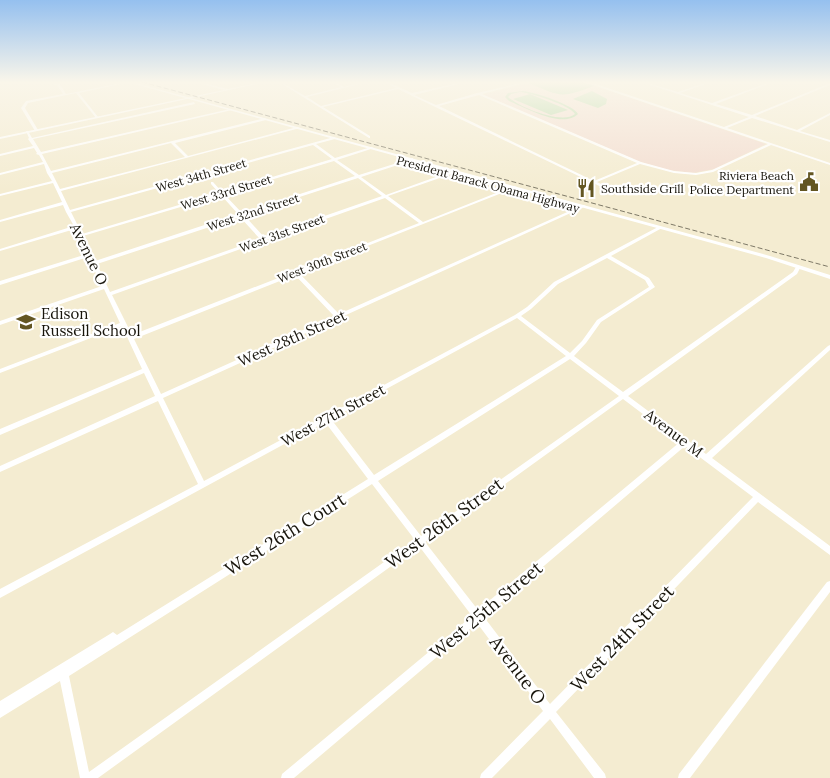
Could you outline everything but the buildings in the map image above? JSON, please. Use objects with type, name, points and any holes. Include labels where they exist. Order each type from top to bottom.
[{"type":"main road","name":"President Barack Obama Highway","points":[[255,118],[262,120]]},
{"type":"main road","name":"President Barack Obama Highway","points":[[257,118],[658,229],[768,257],[830,276]]},
{"type":"street","points":[[30,118],[36,130]]},
{"type":"street","points":[[0,138],[90,118]]},
{"type":"street","points":[[30,139],[124,118]]},
{"type":"street","points":[[38,154],[192,118]]},
{"type":"street","points":[[338,118],[369,137]]},
{"type":"street","points":[[462,118],[616,193]]},
{"type":"street","points":[[535,118],[640,163],[674,172],[708,173],[771,144]]},
{"type":"street","points":[[695,118],[830,164]]},
{"type":"street","points":[[724,128],[747,118]]},
{"type":"street","points":[[759,118],[830,141]]},
{"type":"street","points":[[796,131],[821,118]]},
{"type":"street","points":[[49,172],[262,120]]},
{"type":"street","points":[[58,191],[295,129]]},
{"type":"street","name":"Avenue O","points":[[27,132],[38,154],[45,163],[202,485]]},
{"type":"street","name":"West 34th Street","points":[[68,212],[331,139]]},
{"type":"street","points":[[172,142],[187,157]]},
{"type":"street","points":[[315,145],[333,160],[422,223]]},
{"type":"street","points":[[0,155],[34,147]]},
{"type":"street","name":"West 33rd Street","points":[[80,236],[369,149]]},
{"type":"street","name":"West 32nd Street","points":[[94,263],[409,160]]},
{"type":"street","points":[[0,174],[45,163]]},
{"type":"street","points":[[594,182],[640,163]]},
{"type":"street","name":"West 31st Street","points":[[108,294],[453,172]]},
{"type":"street","points":[[0,195],[54,182]]},
{"type":"street","points":[[212,183],[264,240]]},
{"type":"street","name":"West 30th Street","points":[[130,338],[512,188]]},
{"type":"street","points":[[0,221],[64,203]]},
{"type":"street","name":"West 28th Street","points":[[0,469],[581,208]]},
{"type":"street","points":[[0,250],[76,227]]},
{"type":"street","name":"West 27th Street","points":[[0,594],[517,316],[529,308],[551,287],[658,229]]},
{"type":"street","points":[[0,283],[90,255]]},
{"type":"street","name":"West 26th Court","points":[[0,713],[63,671],[371,478],[563,361],[584,342],[599,321],[652,287],[647,279],[607,256]]},
{"type":"street","name":"West 26th Street","points":[[87,778],[795,273],[796,267]]},
{"type":"street","points":[[296,273],[338,317]]},
{"type":"street","points":[[0,323],[105,287]]},
{"type":"street","name":"Avenue M","points":[[517,316],[830,552]]},
{"type":"street","points":[[0,371],[123,324]]},
{"type":"street","points":[[706,458],[830,347]]},
{"type":"street","points":[[0,432],[146,370]]},
{"type":"street","name":"Avenue O","points":[[326,418],[601,778]]},
{"type":"street","name":"West 25th Street","points":[[286,778],[685,442]]},
{"type":"street","name":"West 24th Street","points":[[485,778],[758,497]]},
{"type":"street","points":[[683,778],[830,585]]},
{"type":"street","points":[[63,671],[87,778]]},
{"type":"street","name":"West 26th Court","points":[[0,707],[63,671]]},
{"type":"shaded area","points":[[538,118],[690,118],[766,144],[714,169],[693,173],[668,170],[638,161]]},
{"type":"railway","points":[[277,118],[830,267]]},
{"type":"place","name":"Riviera Beach Police Department","points":[[809,182]]},
{"type":"place","name":"Southside Grill","points":[[586,188]]},
{"type":"place","name":"Edison Russell School","points":[[26,322]]}]
